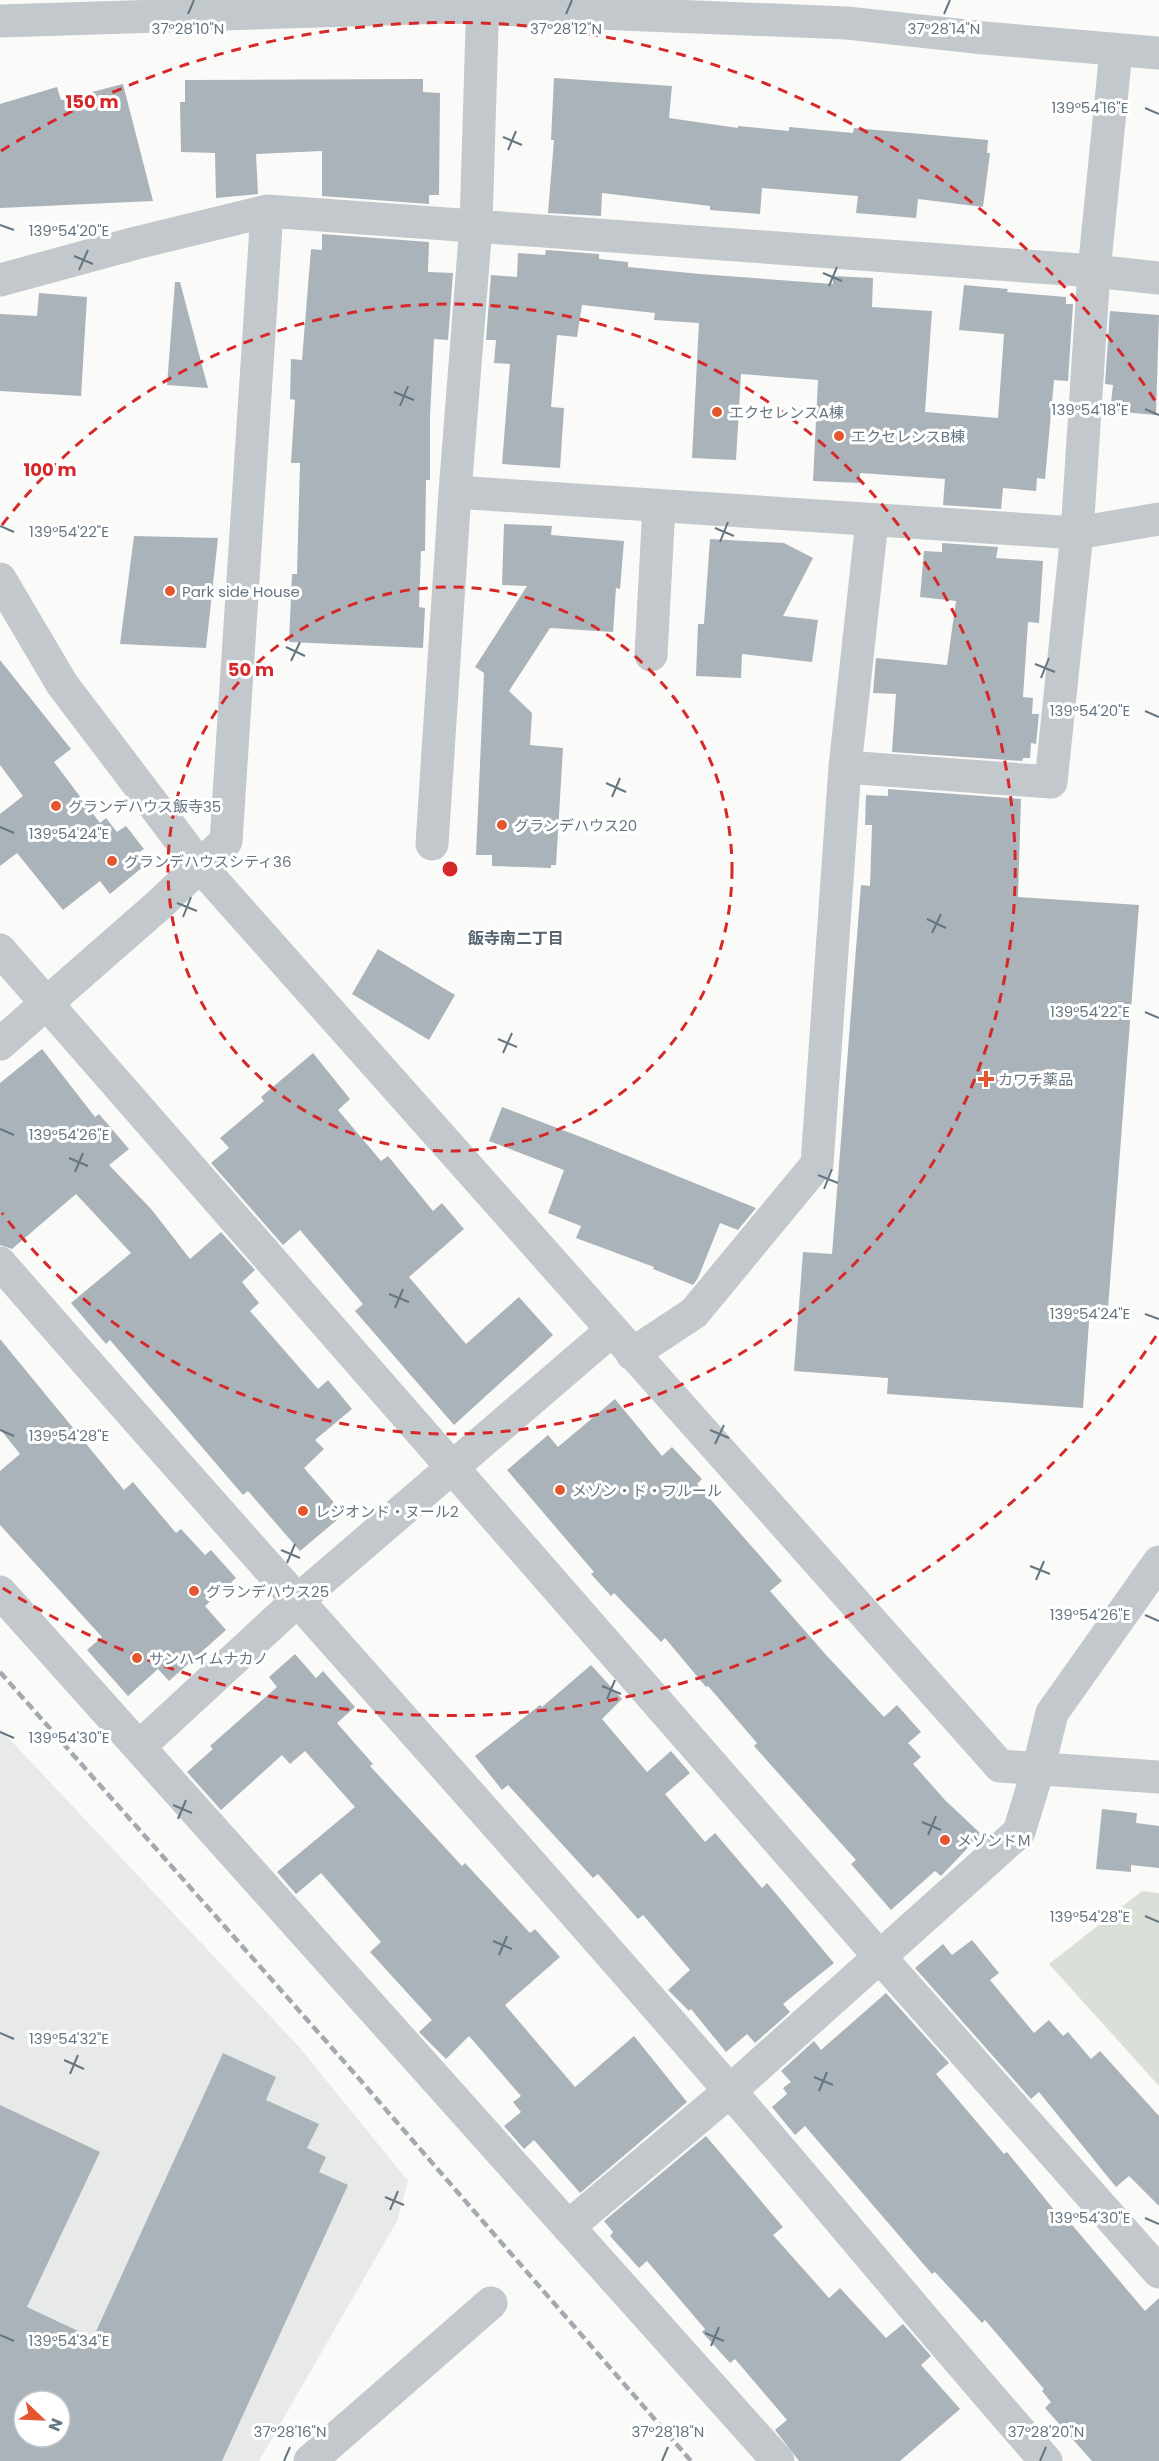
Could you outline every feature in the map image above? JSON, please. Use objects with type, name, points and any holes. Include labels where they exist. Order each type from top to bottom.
[{"type":"street","points":[[0,21],[447,7],[847,23],[1116,51],[1159,52]]},
{"type":"street","points":[[432,844],[455,492],[476,225],[482,27]]},
{"type":"street","points":[[845,767],[1051,782],[1077,533],[1094,271],[1116,51]]},
{"type":"street","points":[[0,1044],[226,841],[267,211]]},
{"type":"street","points":[[0,280],[267,211],[1094,271],[1159,278]]},
{"type":"street","points":[[455,492],[1077,533],[1159,519]]},
{"type":"street","points":[[651,655],[659,506]]},
{"type":"street","points":[[139,1747],[297,1601],[452,1468],[621,1342],[694,1313],[817,1164],[845,767],[872,521]]},
{"type":"street","points":[[0,579],[62,684],[200,866],[1000,1766],[1159,1777]]},
{"type":"street","points":[[0,950],[45,1005],[1159,2272]]},
{"type":"street","points":[[0,1263],[730,2091],[950,2353],[1046,2461]]},
{"type":"street","points":[[568,2227],[730,2091],[1019,1832],[1052,1713],[1156,1570]]},
{"type":"street","points":[[0,1592],[778,2461]]},
{"type":"street","points":[[310,2461],[491,2304]]},
{"type":"shaded area","points":[[0,1729],[300,2048],[408,2181],[397,2221],[259,2461],[0,2461]]},
{"type":"shaded area","points":[[1142,1891],[1159,1893],[1159,2086],[1049,1964]]},
{"type":"building","points":[[554,78],[672,86],[669,118],[738,128],[738,126],[789,131],[789,127],[853,133],[854,128],[988,140],[987,153],[990,153],[983,207],[918,199],[916,218],[856,213],[858,196],[762,188],[760,214],[710,210],[710,206],[602,193],[601,216],[548,213],[554,140],[551,140]]},
{"type":"building","points":[[423,79],[423,92],[440,93],[439,195],[429,195],[429,204],[322,196],[322,151],[256,154],[258,194],[216,198],[215,153],[181,152],[180,102],[185,102],[185,80]]},
{"type":"building","points":[[123,84],[153,201],[0,208],[0,104],[57,87],[61,100]]},
{"type":"building","points":[[322,234],[429,242],[428,272],[453,273],[448,340],[434,339],[430,416],[430,480],[426,480],[425,551],[421,551],[419,607],[425,608],[423,648],[289,642],[292,574],[297,574],[300,463],[291,463],[295,400],[290,399],[291,359],[302,360],[311,249],[322,250]]},
{"type":"building","points":[[546,250],[599,254],[599,259],[628,262],[628,267],[700,274],[833,284],[833,276],[873,278],[872,307],[932,311],[925,412],[998,418],[1004,334],[959,330],[964,285],[1008,289],[1007,292],[1066,297],[1066,304],[1073,304],[1068,381],[1054,380],[1045,479],[1037,478],[1036,491],[1003,488],[1001,509],[943,505],[945,479],[860,473],[860,483],[813,481],[818,380],[741,374],[736,460],[692,458],[699,323],[654,320],[655,313],[582,305],[577,337],[557,335],[551,407],[564,408],[560,468],[502,464],[510,364],[494,363],[496,340],[486,340],[491,275],[517,277],[518,253],[545,255]]},
{"type":"building","points":[[175,282],[180,282],[208,388],[167,385]]},
{"type":"building","points":[[39,293],[87,297],[81,396],[0,391],[0,314],[37,316]]},
{"type":"building","points":[[1110,311],[1159,315],[1156,415],[1110,411],[1113,385],[1105,384]]},
{"type":"building","points":[[504,524],[552,526],[551,535],[624,541],[620,589],[616,588],[613,632],[550,628],[509,691],[532,713],[530,745],[563,748],[556,865],[551,865],[551,868],[492,866],[492,855],[476,855],[484,673],[475,667],[527,586],[502,585]]},
{"type":"building","name":"Park side House","points":[[134,536],[218,538],[206,648],[120,644]]},
{"type":"building","points":[[710,539],[784,543],[813,558],[783,616],[818,620],[812,662],[742,654],[741,678],[696,676],[698,624],[704,624]]},
{"type":"building","points":[[942,543],[998,547],[996,558],[1043,561],[1039,623],[1028,622],[1023,697],[1033,698],[1032,714],[1039,714],[1036,744],[1031,743],[1030,758],[1023,758],[1022,761],[892,752],[896,694],[873,693],[876,658],[947,665],[956,601],[920,597],[924,551],[942,552]]},
{"type":"building","points":[[0,660],[71,749],[54,762],[100,823],[106,818],[117,832],[126,826],[144,849],[135,855],[144,866],[110,894],[100,881],[63,910],[17,853],[0,866],[0,814],[23,796],[0,765]]},
{"type":"building","name":"カワチ薬品","points":[[888,789],[1021,799],[1018,897],[1139,905],[1108,1308],[1090,1307],[1083,1408],[887,1394],[888,1378],[794,1371],[803,1252],[832,1254],[861,885],[870,886],[872,825],[865,825],[866,795],[888,796]]},
{"type":"building","points":[[378,949],[455,995],[429,1040],[352,994]]},
{"type":"building","points":[[42,1049],[95,1117],[99,1114],[129,1149],[109,1165],[152,1210],[190,1259],[221,1232],[255,1270],[242,1282],[259,1303],[250,1311],[318,1389],[328,1380],[352,1409],[315,1440],[324,1449],[304,1468],[344,1514],[300,1551],[248,1491],[243,1495],[110,1340],[106,1344],[71,1303],[131,1253],[76,1194],[12,1249],[0,1245],[0,1083]]},
{"type":"building","points":[[313,1053],[350,1099],[338,1110],[381,1161],[388,1156],[433,1211],[442,1203],[464,1229],[409,1277],[466,1344],[519,1297],[553,1335],[454,1425],[355,1311],[363,1304],[300,1230],[283,1245],[211,1163],[229,1148],[220,1138],[264,1101],[261,1097]]},
{"type":"building","points":[[502,1107],[756,1208],[738,1230],[720,1223],[693,1285],[653,1269],[654,1267],[576,1238],[581,1226],[548,1213],[564,1170],[489,1141]]},
{"type":"building","points":[[0,1339],[124,1490],[133,1482],[176,1533],[181,1529],[205,1555],[211,1550],[236,1578],[205,1606],[226,1630],[169,1681],[158,1669],[128,1696],[87,1650],[102,1637],[0,1525],[0,1471],[20,1454],[0,1429]]},
{"type":"building","points":[[615,1399],[662,1456],[672,1447],[702,1479],[697,1484],[782,1581],[770,1591],[827,1656],[884,1717],[897,1705],[921,1732],[908,1743],[921,1757],[913,1764],[945,1800],[981,1834],[941,1876],[935,1871],[891,1910],[851,1864],[856,1860],[754,1746],[757,1743],[708,1686],[706,1687],[665,1638],[661,1642],[614,1593],[611,1596],[591,1574],[594,1572],[507,1470],[548,1435],[558,1447]]},
{"type":"building","points":[[295,1654],[316,1678],[323,1671],[355,1707],[337,1723],[373,1764],[370,1766],[462,1866],[465,1863],[530,1933],[535,1929],[560,1957],[505,2005],[575,2087],[634,2036],[687,2102],[580,2193],[534,2140],[524,2149],[504,2126],[521,2112],[513,2102],[521,2096],[469,2036],[446,2059],[419,2032],[432,2020],[370,1952],[381,1942],[321,1873],[296,1894],[277,1872],[355,1807],[305,1751],[290,1764],[282,1755],[221,1810],[187,1772],[213,1749],[210,1746],[277,1687],[269,1677]]},
{"type":"building","points":[[591,1665],[622,1699],[602,1719],[647,1772],[671,1751],[690,1773],[665,1794],[705,1842],[715,1833],[762,1888],[767,1883],[834,1963],[783,2004],[790,2012],[755,2043],[747,2034],[726,2052],[691,2009],[689,2011],[668,1990],[690,1970],[643,1915],[638,1919],[598,1874],[593,1878],[508,1785],[502,1790],[475,1756],[540,1705],[542,1707]]},
{"type":"building","points":[[1102,1809],[1137,1813],[1136,1823],[1159,1826],[1159,1868],[1131,1865],[1131,1872],[1096,1869]]},
{"type":"building","points":[[972,1940],[999,1973],[990,1980],[1034,2033],[1049,2020],[1063,2036],[1068,2032],[1091,2059],[1100,2051],[1159,2116],[1159,2206],[1129,2176],[1116,2187],[1039,2092],[1031,2099],[915,1968],[943,1944],[952,1955]]},
{"type":"building","points":[[886,1993],[949,2063],[936,2074],[1004,2154],[1007,2152],[1064,2222],[1067,2219],[1145,2311],[1159,2298],[1159,2461],[1092,2461],[1045,2408],[1051,2402],[1042,2391],[1044,2389],[985,2320],[982,2323],[935,2272],[932,2274],[805,2126],[795,2135],[772,2107],[787,2094],[783,2088],[791,2082],[781,2071],[814,2041],[821,2050]]},
{"type":"building","points":[[223,2053],[276,2077],[266,2100],[319,2124],[307,2148],[326,2157],[319,2172],[348,2185],[222,2461],[0,2461],[0,2105],[100,2152],[27,2307],[93,2338]]},
{"type":"building","points":[[706,2136],[783,2227],[773,2235],[829,2298],[840,2288],[886,2338],[903,2324],[931,2356],[921,2365],[960,2409],[900,2461],[799,2461],[775,2430],[787,2420],[735,2359],[730,2363],[702,2332],[705,2329],[647,2261],[639,2268],[610,2236],[613,2232],[604,2221]]},
{"type":"railway","points":[[0,1672],[355,2074],[691,2461]]},
{"type":"place","name":"エクセレンスA棟","points":[[717,412]]},
{"type":"place","name":"エクセレンスB棟","points":[[839,436]]},
{"type":"place","name":"Park side House","points":[[170,591]]},
{"type":"place","name":"グランデハウス飯寺35","points":[[56,806]]},
{"type":"place","name":"グランデハウス20","points":[[502,825]]},
{"type":"place","name":"グランデハウスシティ36","points":[[112,861]]},
{"type":"place","name":"カワチ薬品","points":[[986,1079]]},
{"type":"place","name":"メゾン・ド・フルール","points":[[560,1490]]},
{"type":"place","name":"レジオンド・ヌール2","points":[[303,1511]]},
{"type":"place","name":"グランデハウス25","points":[[194,1591]]},
{"type":"place","name":"サンハイムナカノ","points":[[137,1658]]},
{"type":"place","name":"メゾンドＭ","points":[[945,1840]]},
{"type":"district","name":"飯寺南二丁目","points":[[516,938]]}]
